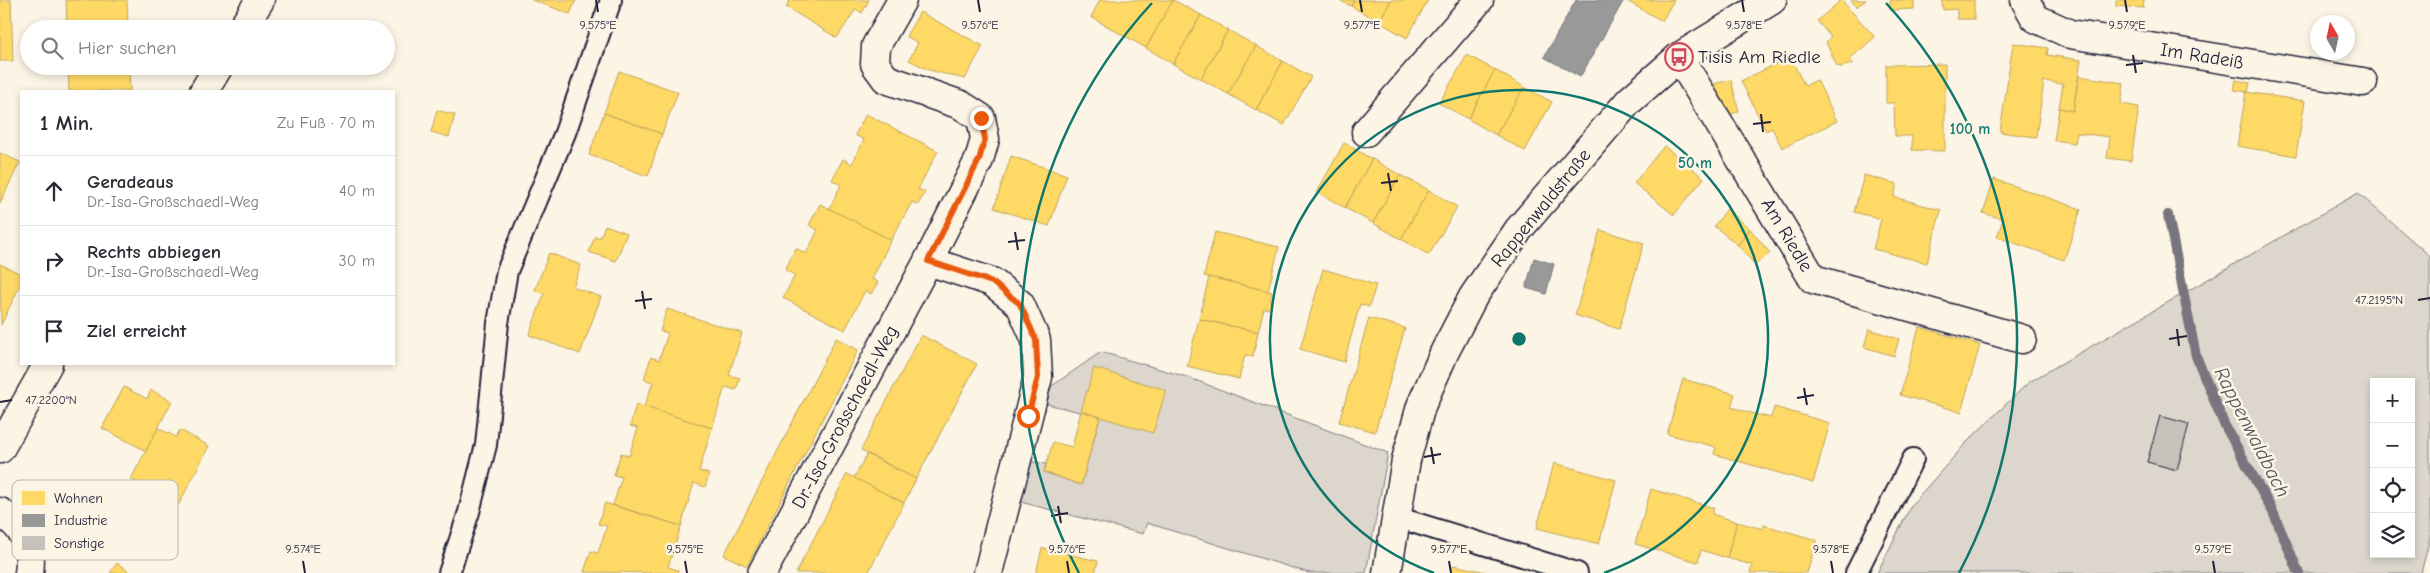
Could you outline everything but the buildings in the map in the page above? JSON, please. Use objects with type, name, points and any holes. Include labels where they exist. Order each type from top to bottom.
[{"type":"street","name":"Dr.-Isa-Großschaedl-Weg","points":[[762,573],[928,261],[979,160],[985,139],[981,118],[961,105],[886,79],[875,64],[876,46],[902,0]]},
{"type":"street","points":[[1366,132],[1479,0]]},
{"type":"street","name":"Rappenwaldstraße","points":[[1387,573],[1406,460],[1421,406],[1445,351],[1473,297],[1519,229],[1628,101],[1679,57],[1772,0]]},
{"type":"street","name":"Im Radeiß","points":[[2025,0],[2035,18],[2070,34],[2363,82]]},
{"type":"street","name":"Am Riedle","points":[[1679,57],[1813,279],[2022,339]]},
{"type":"street","points":[[205,90],[214,75]]},
{"type":"street","points":[[928,261],[992,282],[1020,304],[1036,340],[1038,377],[988,573]]},
{"type":"street","points":[[0,449],[47,365]]},
{"type":"street","points":[[0,512],[12,520]]},
{"type":"street","points":[[29,573],[31,560]]},
{"type":"lane","points":[[449,573],[469,512],[486,445],[498,323],[507,271],[565,133],[611,0]]},
{"type":"lane","points":[[1856,573],[1913,459]]},
{"type":"lane","points":[[1396,518],[1577,573]]},
{"type":"shaded area","points":[[2358,193],[2430,256],[2430,538],[2421,573],[1877,573],[1912,504],[1967,442],[2029,382]]},
{"type":"shaded area","points":[[1101,352],[1187,377],[1388,453],[1366,573],[1309,573],[1147,523],[1143,534],[1017,501],[1028,461],[1046,464],[1044,472],[1081,485],[1100,417],[1039,402],[1043,392]]},
{"type":"waterway","name":"Rappenwaldbach","points":[[2168,215],[2196,356],[2224,424],[2273,512],[2299,573]]},
{"type":"place","name":"Tisis Am Riedle","points":[[1679,57]]},
{"type":"route","points":[[981,118],[985,139],[979,160],[928,261],[992,282],[1020,304],[1036,340],[1038,377],[1028,416]]}]
